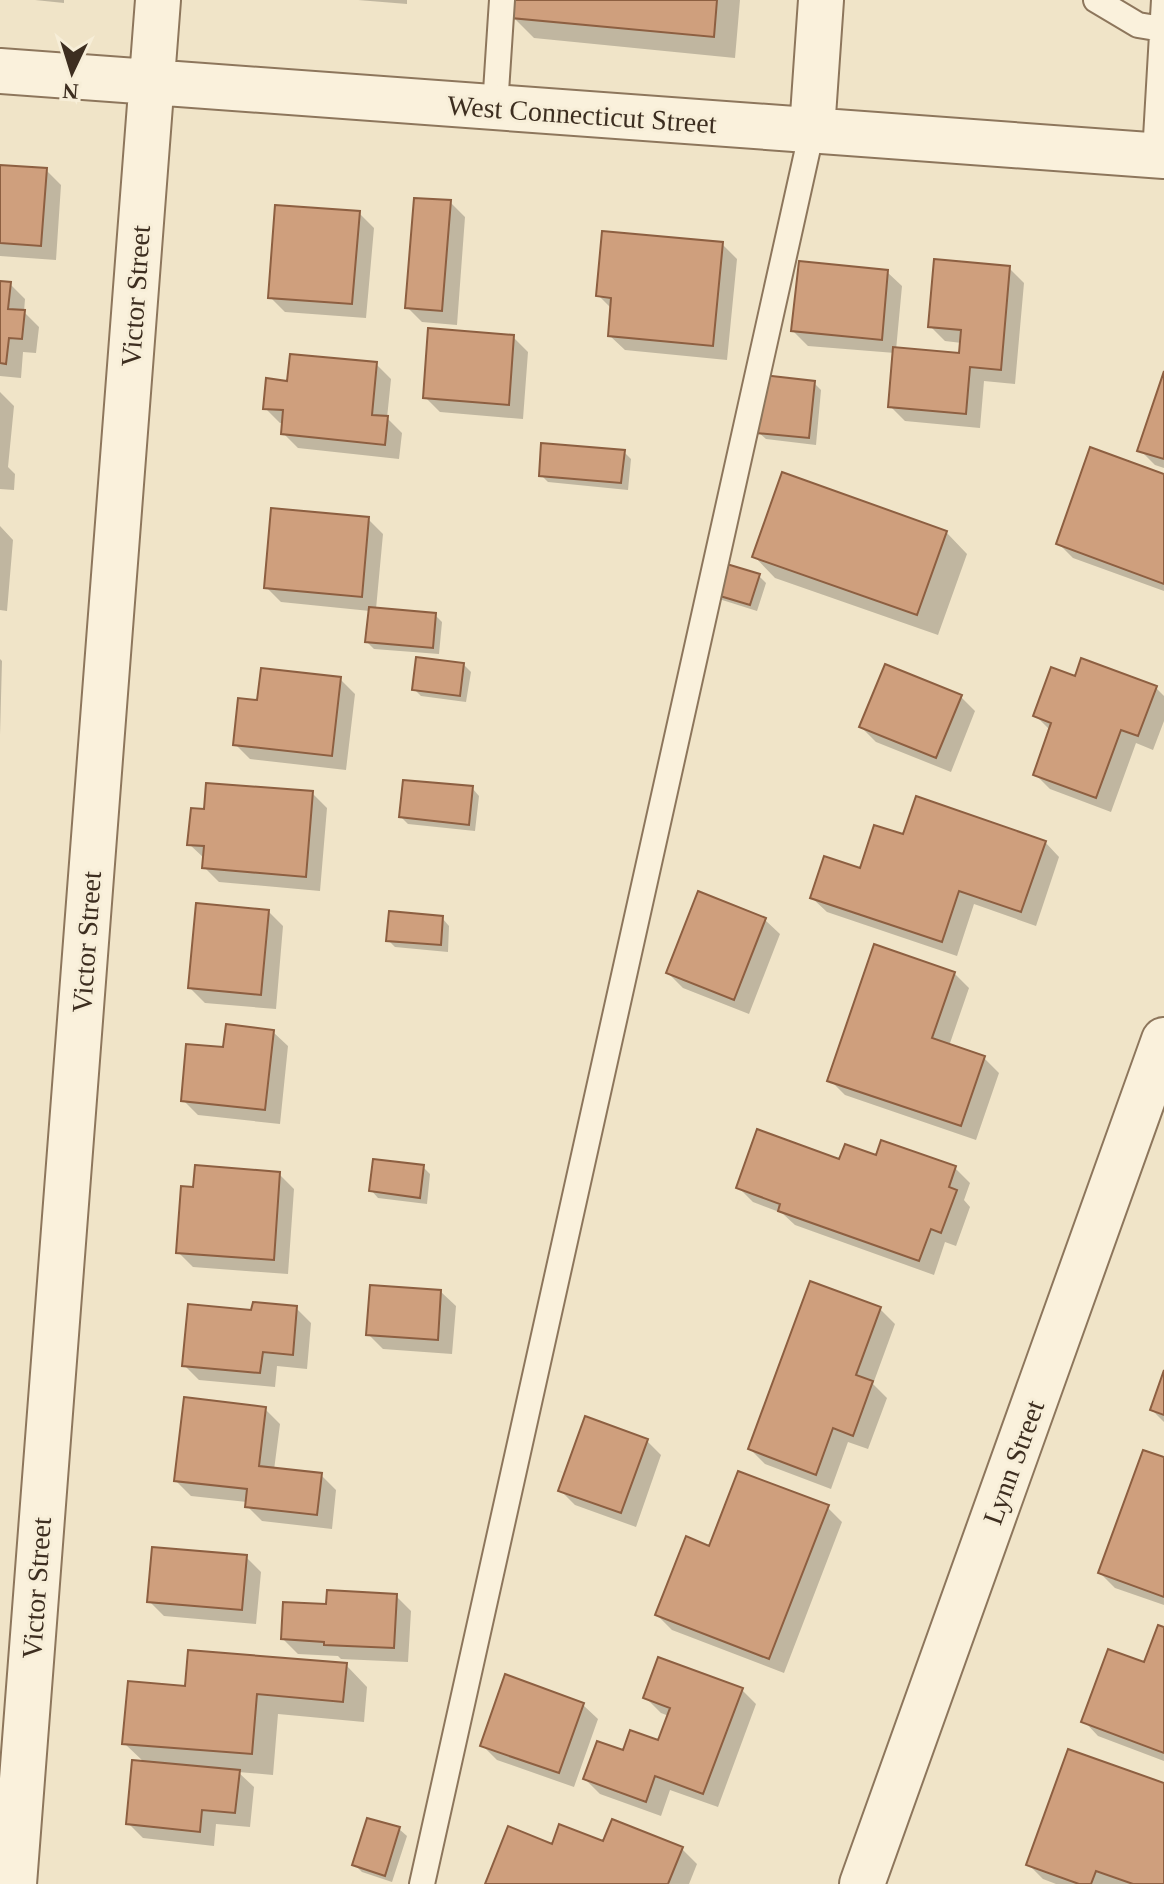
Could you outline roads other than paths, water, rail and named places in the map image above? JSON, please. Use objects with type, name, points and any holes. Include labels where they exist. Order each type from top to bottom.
[{"type":"street","name":"Victor Street","points":[[14,1884],[158,0]]},
{"type":"street","points":[[812,130],[821,0]]},
{"type":"street","name":"West Connecticut Street","points":[[0,71],[1160,156]]},
{"type":"street","name":"Lynn Street","points":[[862,1884],[1164,1040]]},
{"type":"lane","points":[[495,107],[502,0]]},
{"type":"lane","points":[[1096,0],[1138,25],[1162,29]]},
{"type":"lane","points":[[1160,156],[1164,0]]},
{"type":"lane","points":[[422,1884],[812,130]]}]
